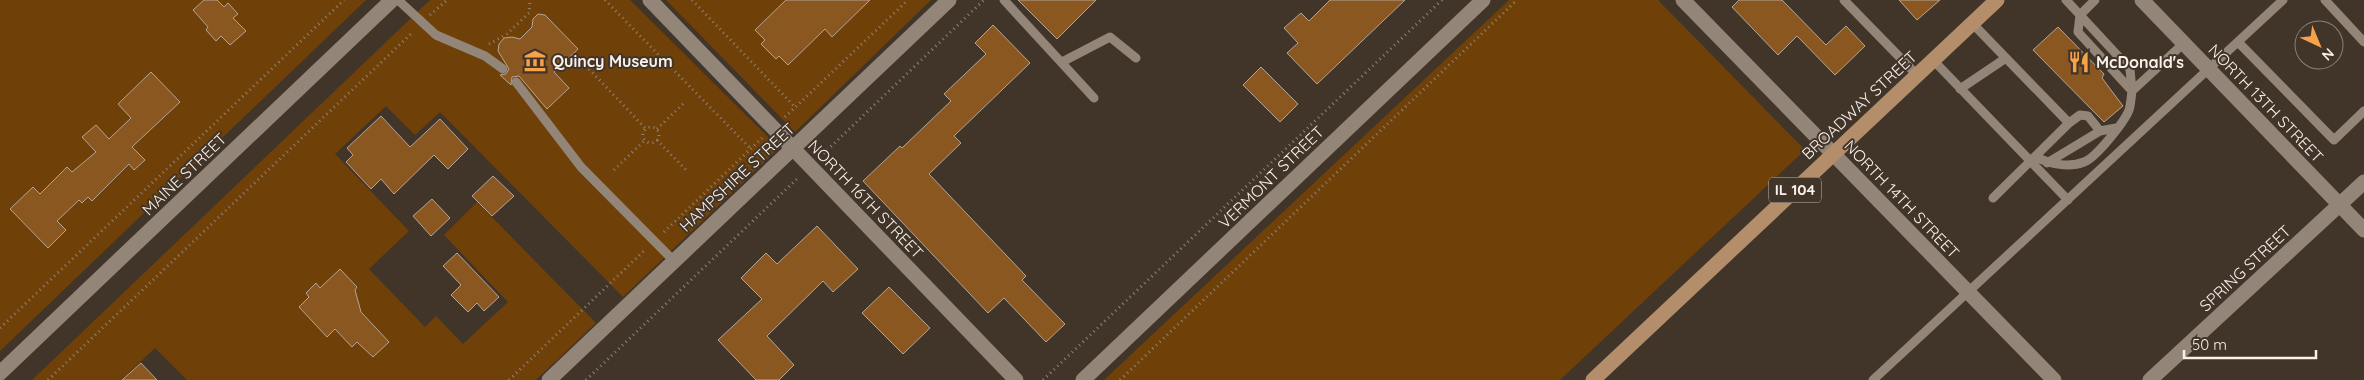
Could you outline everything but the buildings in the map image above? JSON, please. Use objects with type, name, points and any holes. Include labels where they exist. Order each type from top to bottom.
[{"type":"main road","name":"BROADWAY STREET","points":[[1593,380],[1997,0]]},
{"type":"street","name":"MAINE STREET","points":[[0,373],[392,0]]},
{"type":"street","name":"NORTH 16TH STREET","points":[[650,0],[1016,380]]},
{"type":"street","name":"HAMPSHIRE STREET","points":[[549,380],[949,0]]},
{"type":"street","name":"VERMONT STREET","points":[[1083,380],[1483,0]]},
{"type":"street","name":"NORTH 14TH STREET","points":[[1683,0],[2054,380]]},
{"type":"street","name":"NORTH 13TH STREET","points":[[2142,0],[2364,230]]},
{"type":"street","name":"SPRING STREET","points":[[2150,380],[2364,182]]},
{"type":"lane","points":[[398,0],[436,35],[485,56],[503,69]]},
{"type":"lane","points":[[1004,0],[1094,98]]},
{"type":"lane","points":[[1844,0],[1917,75]]},
{"type":"lane","points":[[2033,160],[2061,165],[2085,162],[2104,146],[2129,111],[2132,90],[2130,69],[2066,0]]},
{"type":"lane","points":[[2096,0],[2080,15],[2078,32],[2132,90]]},
{"type":"lane","points":[[1873,380],[2283,0]]},
{"type":"lane","points":[[2325,0],[2364,42]]},
{"type":"lane","points":[[1972,23],[2069,123]]},
{"type":"lane","points":[[1062,62],[1110,37],[1136,58]]},
{"type":"lane","points":[[2238,42],[2334,140],[2364,111]]},
{"type":"lane","points":[[2132,90],[2184,43]]},
{"type":"lane","points":[[1960,89],[2006,58]]},
{"type":"lane","points":[[1933,60],[2033,160],[2068,200]]},
{"type":"lane","points":[[516,82],[581,167],[674,261]]},
{"type":"lane","points":[[1993,198],[2069,123],[2080,115],[2088,116],[2100,131]]},
{"type":"lane","points":[[2047,162],[2100,131],[2116,128]]},
{"type":"path","points":[[0,328],[344,0]]},
{"type":"path","points":[[48,380],[447,0]]},
{"type":"path","points":[[469,49],[484,46],[507,34],[529,13],[530,0]]},
{"type":"path","points":[[605,0],[751,149]]},
{"type":"path","points":[[692,0],[795,107]]},
{"type":"path","points":[[509,380],[908,0]]},
{"type":"path","points":[[586,380],[984,0]]},
{"type":"path","points":[[1043,380],[1442,0]]},
{"type":"path","points":[[1120,380],[1517,0]]},
{"type":"path","points":[[589,69],[646,129]]},
{"type":"path","points":[[657,129],[684,103]]},
{"type":"path","points":[[646,129],[653,127],[657,129]]},
{"type":"path","points":[[646,129],[644,133],[646,140]]},
{"type":"path","points":[[657,129],[659,134],[657,140]]},
{"type":"path","points":[[646,140],[650,142],[657,140]]},
{"type":"path","points":[[614,170],[646,140]]},
{"type":"path","points":[[657,140],[686,170]]},
{"type":"shaded area","points":[[0,0],[366,0],[0,351]]},
{"type":"shaded area","points":[[430,0],[630,0],[779,148],[623,297],[440,112],[415,135],[386,106],[335,154],[409,231],[369,269],[425,327],[436,316],[463,344],[508,302],[444,235],[477,202],[596,323],[536,380],[187,380],[155,348],[121,380],[32,380]]},
{"type":"shaded area","points":[[666,0],[931,0],[795,132]]},
{"type":"shaded area","points":[[1509,0],[1658,0],[1805,150],[1560,380],[1104,380]]},
{"type":"place","name":"Quincy Museum","points":[[535,61]]},
{"type":"place","name":"McDonald's","points":[[2079,62]]}]
